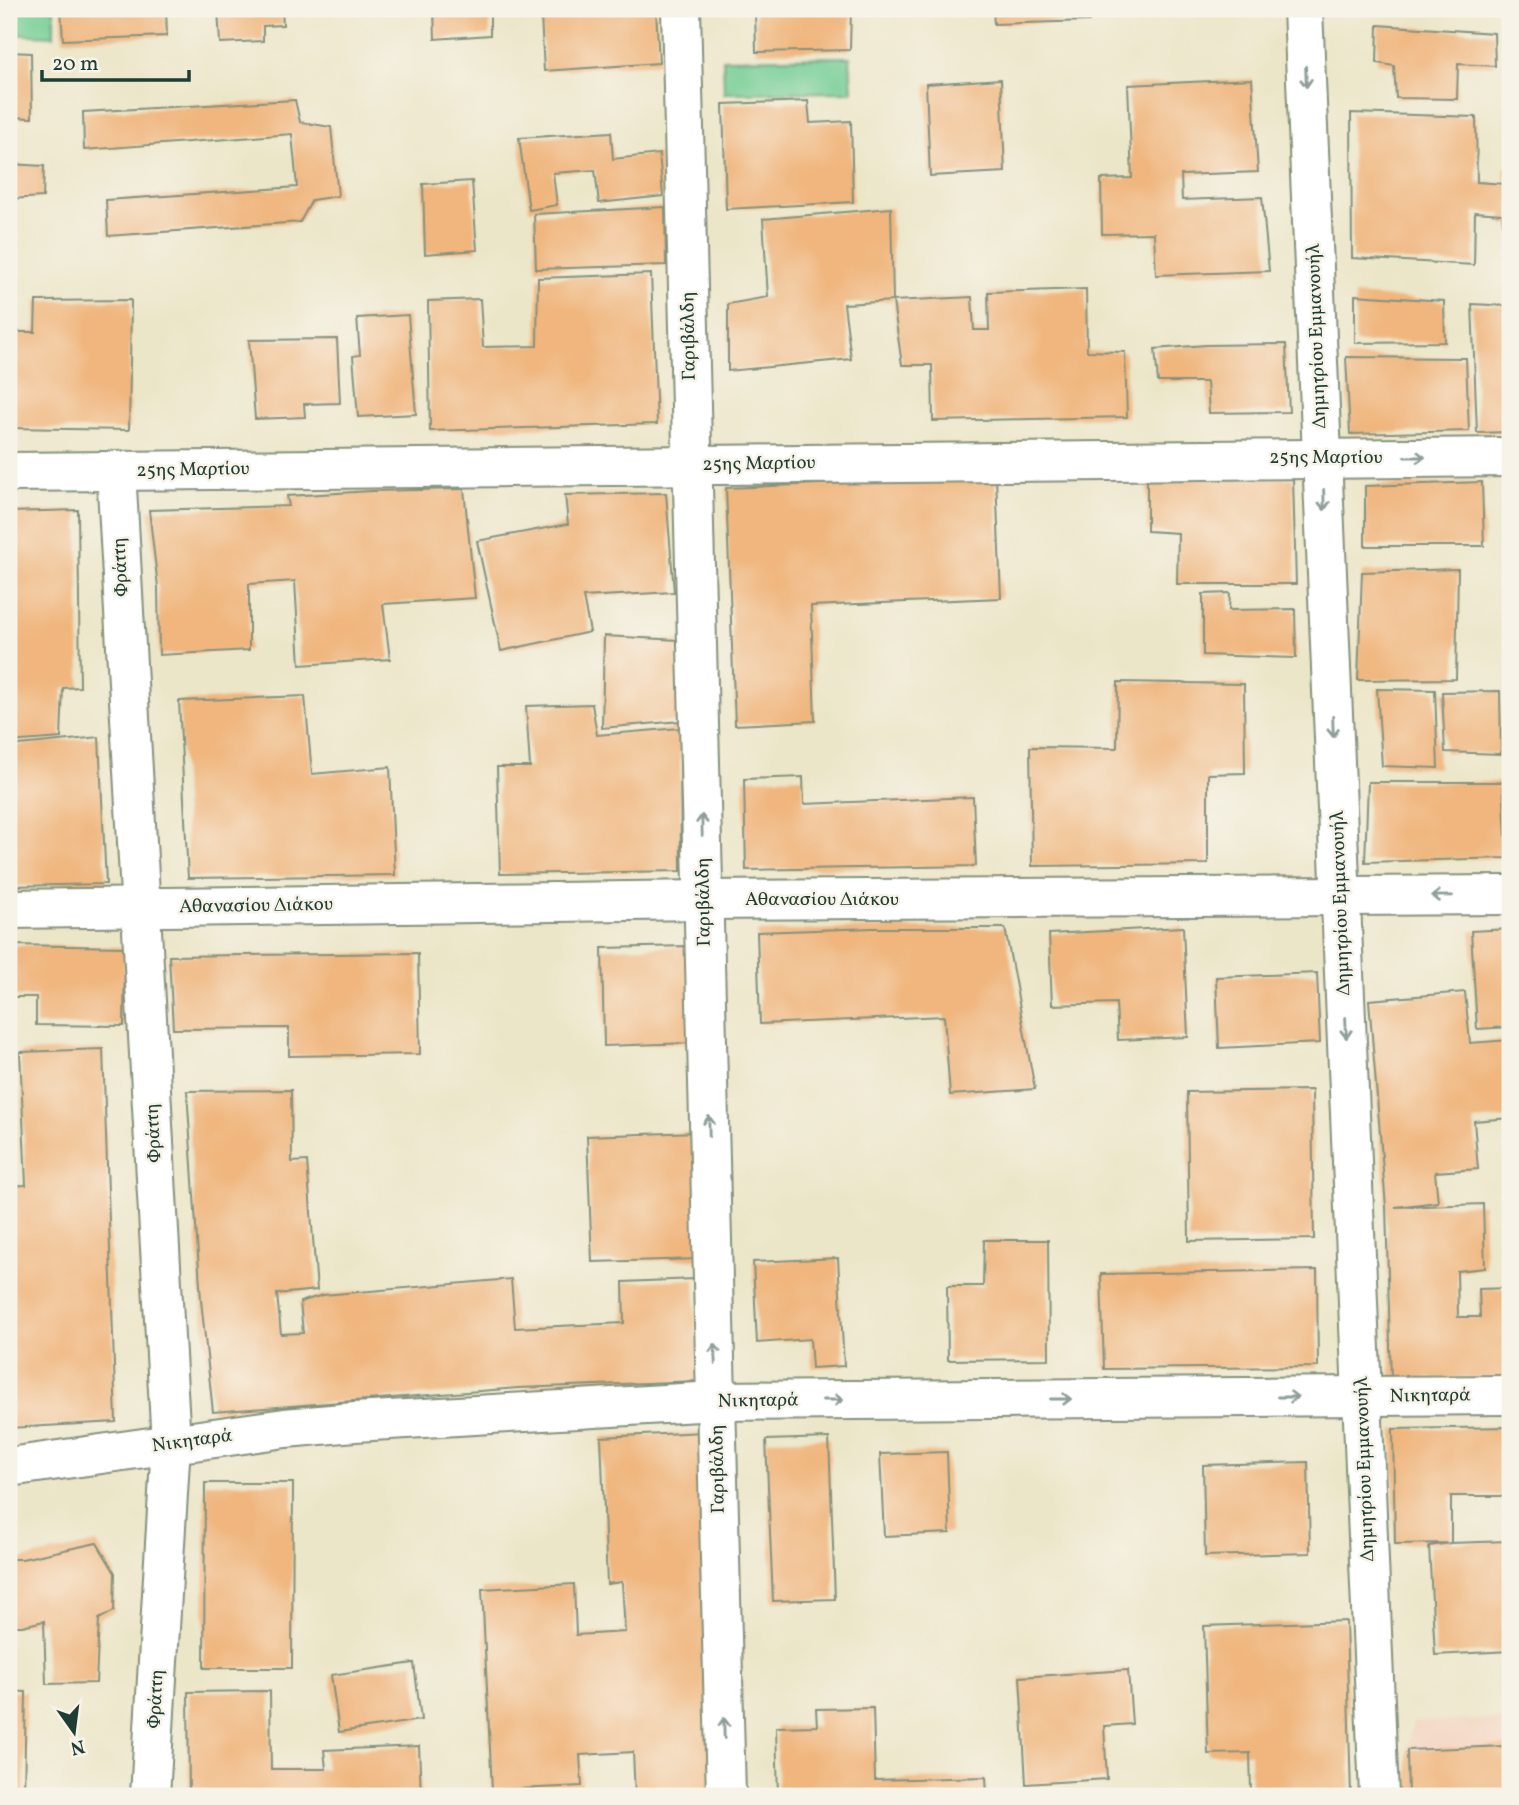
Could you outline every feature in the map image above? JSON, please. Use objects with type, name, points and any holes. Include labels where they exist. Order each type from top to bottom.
[{"type":"street","name":"Γαριβάλδη","points":[[681,9],[726,1796]]},
{"type":"street","name":"Δημητρίου Εμμανουήλ","points":[[1303,9],[1379,1796]]},
{"type":"street","name":"25ης Μαρτίου","points":[[9,472],[1510,457]]},
{"type":"street","name":"Φράττη","points":[[116,470],[170,1443],[150,1796]]},
{"type":"street","name":"Αθανασίου Διάκου","points":[[9,909],[704,900],[1510,895]]},
{"type":"street","name":"Νικηταρά","points":[[9,1467],[170,1443],[355,1422],[716,1401],[1510,1395]]},
{"type":"shaded area","points":[[1510,1719],[1510,1796],[1408,1796],[1407,1750],[1413,1722]]},
{"type":"green space","points":[[9,9],[54,9],[54,36],[9,34]]},
{"type":"green space","points":[[850,57],[852,92],[724,93],[723,59]]},
{"type":"building","points":[[61,9],[166,9],[167,36],[63,40]]},
{"type":"building","points":[[218,9],[282,9],[283,25],[263,26],[263,41],[220,43]]},
{"type":"building","points":[[434,9],[490,9],[490,35],[435,39]]},
{"type":"building","points":[[566,9],[656,9],[659,63],[544,71],[541,16],[567,13]]},
{"type":"building","points":[[755,9],[851,9],[850,50],[756,52]]},
{"type":"building","points":[[993,9],[1089,9],[1089,21],[994,24]]},
{"type":"building","points":[[1378,25],[1494,33],[1495,66],[1458,64],[1457,99],[1396,98],[1394,66],[1377,63]]},
{"type":"building","points":[[9,52],[31,53],[32,118],[9,117]]},
{"type":"building","points":[[1001,79],[1005,172],[930,176],[926,84]]},
{"type":"building","points":[[1252,79],[1258,172],[1181,175],[1182,200],[1262,197],[1269,271],[1156,275],[1154,233],[1102,234],[1101,179],[1132,178],[1128,85]]},
{"type":"building","points":[[295,100],[300,122],[331,127],[338,196],[312,200],[300,222],[108,236],[106,200],[297,187],[292,134],[84,150],[83,112]]},
{"type":"building","points":[[808,101],[810,123],[851,121],[853,202],[726,209],[723,104]]},
{"type":"building","points":[[1351,113],[1476,117],[1477,182],[1505,184],[1504,168],[1510,168],[1510,226],[1503,226],[1502,214],[1475,212],[1474,265],[1352,258]]},
{"type":"building","points":[[611,132],[613,159],[659,154],[663,196],[599,203],[595,170],[553,173],[557,205],[529,210],[519,138]]},
{"type":"building","points":[[9,164],[44,166],[43,197],[9,199]]},
{"type":"building","points":[[472,181],[477,250],[425,254],[423,184]]},
{"type":"building","points":[[665,207],[666,265],[536,269],[534,214]]},
{"type":"building","points":[[891,208],[893,301],[844,304],[851,359],[728,371],[728,304],[768,297],[763,219]]},
{"type":"building","points":[[9,241],[12,332],[35,332],[36,301],[131,300],[129,430],[9,428]]},
{"type":"building","points":[[651,274],[657,424],[430,431],[428,301],[480,299],[483,347],[537,346],[538,278]]},
{"type":"building","points":[[1086,289],[1087,351],[1125,352],[1127,417],[933,421],[932,365],[902,365],[893,301],[972,297],[974,330],[989,330],[988,292]]},
{"type":"building","points":[[1355,295],[1444,301],[1445,342],[1355,343]]},
{"type":"building","points":[[1472,304],[1510,306],[1510,432],[1477,433]]},
{"type":"building","points":[[408,315],[416,414],[358,417],[353,356],[360,355],[357,318]]},
{"type":"building","points":[[337,339],[340,403],[304,404],[305,417],[255,419],[249,340]]},
{"type":"building","points":[[1286,344],[1289,412],[1209,413],[1207,382],[1158,382],[1155,349]]},
{"type":"building","points":[[1346,357],[1466,358],[1469,431],[1350,434]]},
{"type":"building","points":[[996,477],[1001,598],[811,606],[815,721],[735,725],[726,488]]},
{"type":"building","points":[[1293,478],[1296,584],[1177,584],[1178,533],[1147,531],[1147,479]]},
{"type":"building","points":[[1482,482],[1484,546],[1365,546],[1365,486]]},
{"type":"building","points":[[464,489],[475,598],[383,604],[390,659],[300,665],[295,581],[249,584],[249,650],[159,655],[158,587],[149,510],[289,506],[287,496]]},
{"type":"building","points":[[666,493],[674,592],[583,597],[590,632],[501,651],[477,541],[568,524],[565,495]]},
{"type":"building","points":[[78,510],[80,687],[63,688],[61,738],[9,742],[9,512]]},
{"type":"building","points":[[1458,569],[1456,679],[1358,680],[1362,572]]},
{"type":"building","points":[[1230,593],[1229,610],[1295,609],[1296,658],[1203,655],[1203,594]]},
{"type":"building","points":[[604,636],[679,640],[681,721],[602,728]]},
{"type":"building","points":[[1118,682],[1244,684],[1245,773],[1208,774],[1208,864],[1032,866],[1030,747],[1117,748]]},
{"type":"building","points":[[1377,689],[1435,690],[1438,768],[1382,766]]},
{"type":"building","points":[[1500,691],[1501,754],[1445,752],[1442,692]]},
{"type":"building","points":[[305,696],[312,774],[390,767],[395,875],[188,878],[179,701]]},
{"type":"building","points":[[592,704],[597,735],[680,728],[681,871],[500,874],[497,767],[530,767],[526,706]]},
{"type":"building","points":[[99,737],[106,884],[9,886],[9,746]]},
{"type":"building","points":[[803,777],[804,804],[973,797],[976,866],[746,870],[744,779]]},
{"type":"building","points":[[1368,782],[1503,782],[1507,858],[1365,862]]},
{"type":"building","points":[[1183,927],[1188,1037],[1118,1040],[1116,1003],[1052,1005],[1049,934]]},
{"type":"building","points":[[873,928],[1005,928],[1035,1089],[950,1095],[944,1016],[760,1024],[757,932]]},
{"type":"building","points":[[1510,929],[1510,1027],[1477,1029],[1471,931]]},
{"type":"building","points":[[10,945],[125,947],[124,1026],[36,1025],[36,997],[9,997]]},
{"type":"building","points":[[688,946],[690,1043],[604,1046],[602,948]]},
{"type":"building","points":[[418,953],[420,1054],[289,1056],[289,1028],[173,1029],[169,956]]},
{"type":"building","points":[[1317,973],[1320,1043],[1219,1048],[1216,977]]},
{"type":"building","points":[[1465,992],[1470,1043],[1510,1040],[1510,1118],[1474,1121],[1478,1169],[1435,1172],[1438,1202],[1395,1207],[1483,1204],[1485,1268],[1457,1271],[1458,1317],[1480,1317],[1479,1289],[1510,1288],[1510,1377],[1391,1379],[1386,1207],[1369,1000]]},
{"type":"building","points":[[103,1049],[116,1422],[9,1428],[9,1186],[26,1185],[20,1052]]},
{"type":"building","points":[[291,1090],[292,1162],[307,1161],[317,1290],[277,1294],[281,1334],[303,1333],[300,1302],[323,1295],[511,1279],[515,1328],[624,1323],[623,1282],[695,1279],[698,1381],[518,1388],[213,1412],[201,1300],[187,1091]]},
{"type":"building","points":[[1312,1090],[1314,1239],[1189,1241],[1187,1092]]},
{"type":"building","points":[[697,1132],[702,1259],[592,1262],[587,1136]]},
{"type":"building","points":[[984,1240],[1048,1240],[1049,1359],[948,1360],[947,1286],[983,1286]]},
{"type":"building","points":[[838,1258],[844,1366],[812,1368],[810,1339],[757,1343],[753,1262]]},
{"type":"building","points":[[1317,1270],[1318,1367],[1104,1369],[1101,1274]]},
{"type":"building","points":[[1510,1427],[1510,1496],[1451,1496],[1451,1543],[1395,1544],[1393,1429]]},
{"type":"building","points":[[704,1432],[715,1796],[635,1796],[633,1752],[580,1755],[582,1786],[492,1790],[482,1589],[574,1584],[576,1635],[625,1632],[622,1582],[607,1584],[601,1437]]},
{"type":"building","points":[[829,1438],[835,1599],[773,1601],[766,1440]]},
{"type":"building","points":[[947,1452],[950,1533],[884,1536],[880,1454]]},
{"type":"building","points":[[1308,1462],[1310,1553],[1205,1556],[1203,1465]]},
{"type":"building","points":[[205,1483],[293,1483],[292,1668],[204,1668]]},
{"type":"building","points":[[1509,1541],[1510,1651],[1435,1655],[1429,1546]]},
{"type":"building","points":[[97,1543],[115,1573],[114,1611],[99,1619],[96,1683],[46,1684],[44,1621],[9,1626],[9,1559],[22,1559]]},
{"type":"building","points":[[1346,1621],[1351,1796],[1217,1796],[1251,1792],[1250,1753],[1208,1754],[1204,1626]]},
{"type":"building","points":[[414,1663],[421,1720],[339,1732],[331,1675]]},
{"type":"building","points":[[1128,1670],[1132,1724],[1104,1726],[1107,1779],[1026,1784],[1020,1677]]},
{"type":"building","points":[[9,1691],[26,1692],[24,1796],[9,1796]]},
{"type":"building","points":[[270,1691],[271,1769],[326,1769],[324,1750],[419,1746],[421,1796],[189,1796],[188,1692]]},
{"type":"building","points":[[873,1708],[875,1780],[986,1777],[987,1796],[778,1796],[776,1727],[817,1726],[816,1709]]},
{"type":"building","points":[[1510,1746],[1510,1796],[1408,1796],[1407,1750]]}]
